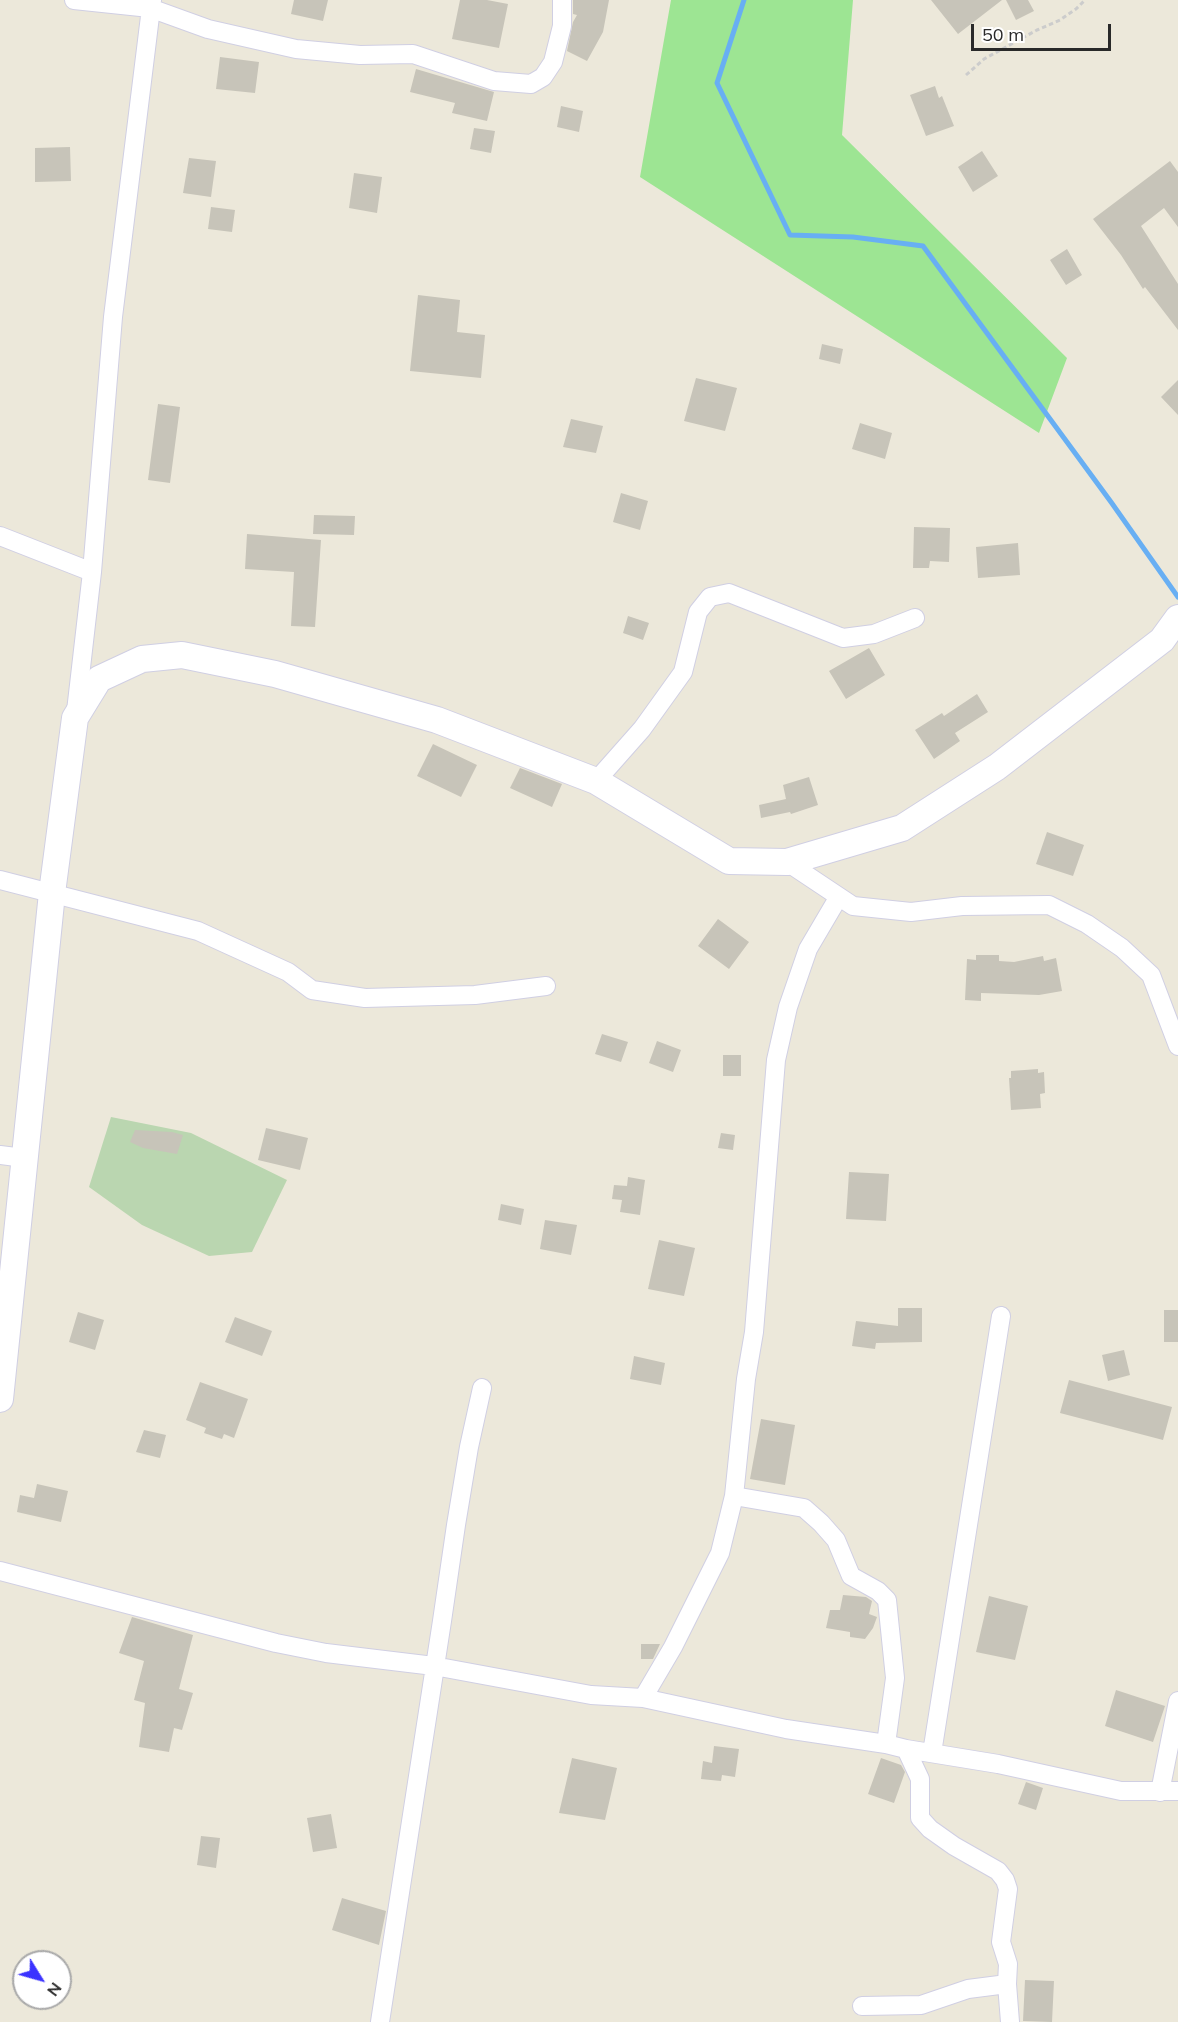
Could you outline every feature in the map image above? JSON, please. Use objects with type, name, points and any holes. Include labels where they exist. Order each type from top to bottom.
[{"type":"main road","points":[[0,1399],[12,1157],[52,893],[75,718],[99,679],[142,659],[182,655],[275,674],[436,720],[596,781],[729,861],[787,862],[902,828],[997,767],[1162,640],[1178,618]]},
{"type":"street","points":[[74,0],[151,4],[208,30],[297,49],[360,55],[413,54],[494,81],[531,84],[543,77],[553,62],[562,26],[562,0]]},
{"type":"street","points":[[75,718],[92,572],[113,317],[151,4]]},
{"type":"street","points":[[0,536],[92,572]]},
{"type":"street","points":[[596,781],[642,729],[683,672],[698,612],[711,597],[729,593],[843,638],[874,634],[915,618]]},
{"type":"street","points":[[787,862],[853,906],[911,912],[962,906],[1049,905],[1087,924],[1122,948],[1151,975],[1178,1046]]},
{"type":"street","points":[[0,880],[198,931],[288,972],[312,990],[365,998],[475,995],[546,987]]},
{"type":"street","points":[[643,1698],[673,1647],[720,1553],[734,1496],[746,1379],[754,1332],[776,1060],[788,1007],[808,949],[838,898]]},
{"type":"street","points":[[932,1753],[1001,1316]]},
{"type":"street","points":[[380,2022],[456,1525],[482,1388]]},
{"type":"street","points":[[734,1496],[804,1508],[836,1540],[851,1576],[865,1586],[878,1591],[887,1600],[895,1678],[886,1744]]},
{"type":"street","points":[[0,1571],[276,1643],[326,1653],[434,1666],[591,1695],[643,1698],[786,1729],[998,1764],[1121,1791],[1169,1792],[1178,1701]]},
{"type":"street","points":[[906,1749],[920,1779],[920,1818],[930,1829],[954,1846],[998,1871],[1005,1880],[1008,1889],[1001,1942],[1008,1964],[1010,2022]]},
{"type":"street","points":[[862,2006],[921,2005],[968,1989],[1007,1984]]},
{"type":"path","points":[[966,75],[984,59],[1060,20],[1085,0]]},
{"type":"green space","points":[[671,0],[853,0],[842,135],[1067,358],[1039,433],[640,177]]},
{"type":"green space","points":[[111,1117],[191,1133],[287,1180],[252,1252],[209,1256],[142,1225],[89,1187]]},
{"type":"building","points":[[294,0],[328,0],[323,21],[291,14]]},
{"type":"building","points":[[460,0],[487,0],[508,4],[499,48],[452,39]]},
{"type":"building","points":[[573,0],[609,0],[603,32],[587,61],[567,51],[573,22],[577,15],[573,14]]},
{"type":"building","points":[[931,0],[1002,0],[958,34]]},
{"type":"building","points":[[1006,0],[1028,0],[1034,11],[1016,20]]},
{"type":"building","points":[[220,57],[259,62],[255,93],[216,89]]},
{"type":"building","points":[[416,69],[494,92],[487,121],[452,113],[455,103],[410,92]]},
{"type":"building","points":[[935,86],[939,98],[942,96],[954,126],[926,136],[910,95]]},
{"type":"building","points":[[561,106],[583,111],[579,132],[557,127]]},
{"type":"building","points":[[474,128],[495,131],[491,153],[470,149]]},
{"type":"building","points":[[70,147],[71,181],[35,182],[35,148]]},
{"type":"building","points":[[982,151],[998,176],[973,192],[958,167]]},
{"type":"building","points":[[189,158],[216,161],[211,197],[183,193]]},
{"type":"building","points":[[1170,161],[1178,172],[1178,227],[1164,208],[1141,226],[1178,284],[1178,330],[1145,287],[1143,289],[1121,255],[1093,219]]},
{"type":"building","points":[[354,173],[382,177],[377,213],[349,208]]},
{"type":"building","points":[[211,207],[235,210],[232,232],[208,229]]},
{"type":"building","points":[[1067,249],[1082,275],[1066,285],[1050,260]]},
{"type":"building","points":[[418,295],[460,300],[457,332],[485,335],[481,378],[410,371]]},
{"type":"building","points":[[822,344],[843,349],[840,364],[819,359]]},
{"type":"building","points":[[696,378],[737,388],[725,431],[684,421]]},
{"type":"building","points":[[1178,380],[1178,415],[1161,397]]},
{"type":"building","points":[[158,404],[180,407],[170,483],[148,480]]},
{"type":"building","points":[[571,419],[603,426],[596,453],[563,447]]},
{"type":"building","points":[[860,423],[892,433],[885,459],[852,449]]},
{"type":"building","points":[[621,493],[648,501],[640,530],[613,522]]},
{"type":"building","points":[[314,515],[355,516],[354,535],[313,534]]},
{"type":"building","points":[[914,527],[950,528],[949,562],[930,561],[929,568],[913,568]]},
{"type":"building","points":[[247,534],[321,540],[315,627],[291,626],[294,572],[245,569]]},
{"type":"building","points":[[1018,543],[1020,575],[978,578],[976,547]]},
{"type":"building","points":[[628,616],[649,623],[643,640],[623,633]]},
{"type":"building","points":[[869,648],[885,675],[846,699],[829,671]]},
{"type":"building","points":[[977,694],[988,712],[955,733],[960,741],[934,759],[915,730],[942,713],[944,716]]},
{"type":"building","points":[[433,744],[477,765],[461,797],[417,776]]},
{"type":"building","points":[[520,768],[562,784],[552,807],[510,788]]},
{"type":"building","points":[[809,777],[818,805],[791,814],[790,812],[761,818],[759,805],[786,799],[783,785]]},
{"type":"building","points":[[1047,832],[1084,845],[1073,876],[1036,864]]},
{"type":"building","points":[[718,919],[749,942],[729,969],[698,946]]},
{"type":"building","points":[[976,955],[999,955],[999,961],[1014,962],[1043,956],[1044,961],[1056,958],[1062,991],[1039,995],[981,993],[981,1001],[965,1000],[967,959],[976,960]]},
{"type":"building","points":[[602,1034],[628,1042],[621,1062],[595,1054]]},
{"type":"building","points":[[657,1041],[681,1050],[673,1072],[649,1063]]},
{"type":"building","points":[[723,1055],[741,1055],[741,1076],[723,1076]]},
{"type":"building","points":[[1038,1069],[1038,1073],[1044,1072],[1045,1093],[1040,1094],[1041,1108],[1011,1110],[1009,1078],[1011,1078],[1011,1071]]},
{"type":"building","points":[[266,1128],[308,1138],[300,1170],[258,1160]]},
{"type":"building","points":[[135,1130],[172,1132],[183,1135],[177,1154],[143,1148],[130,1142]]},
{"type":"building","points":[[721,1133],[735,1135],[733,1150],[718,1148]]},
{"type":"building","points":[[849,1172],[889,1174],[886,1221],[846,1219]]},
{"type":"building","points":[[628,1177],[645,1180],[640,1215],[620,1212],[622,1200],[612,1199],[614,1185],[627,1186]]},
{"type":"building","points":[[501,1204],[524,1209],[521,1225],[498,1220]]},
{"type":"building","points":[[545,1220],[577,1225],[571,1255],[540,1249]]},
{"type":"building","points":[[659,1240],[695,1248],[684,1296],[648,1289]]},
{"type":"building","points":[[898,1308],[922,1308],[922,1342],[876,1343],[875,1349],[852,1346],[856,1321],[898,1326]]},
{"type":"building","points":[[1164,1310],[1178,1310],[1178,1342],[1164,1342]]},
{"type":"building","points":[[78,1312],[104,1320],[95,1350],[69,1342]]},
{"type":"building","points":[[235,1317],[272,1331],[262,1356],[225,1342]]},
{"type":"building","points":[[1124,1350],[1130,1375],[1108,1381],[1102,1355]]},
{"type":"building","points":[[634,1356],[665,1363],[661,1385],[630,1379]]},
{"type":"building","points":[[1069,1380],[1172,1407],[1163,1440],[1060,1413]]},
{"type":"building","points":[[200,1382],[248,1399],[234,1438],[224,1434],[222,1439],[204,1433],[206,1428],[186,1420]]},
{"type":"building","points":[[761,1419],[795,1425],[785,1485],[750,1479]]},
{"type":"building","points":[[144,1430],[166,1435],[160,1458],[136,1452]]},
{"type":"building","points":[[37,1484],[68,1491],[61,1522],[17,1512],[20,1495],[34,1498]]},
{"type":"building","points":[[843,1595],[866,1597],[872,1601],[869,1614],[877,1617],[865,1639],[850,1637],[850,1632],[826,1628],[830,1610],[840,1610]]},
{"type":"building","points":[[989,1596],[1028,1606],[1015,1660],[976,1652]]},
{"type":"building","points":[[132,1617],[193,1635],[179,1689],[193,1693],[182,1730],[174,1728],[169,1752],[139,1747],[145,1703],[134,1700],[144,1661],[119,1653]]},
{"type":"building","points":[[641,1644],[660,1644],[653,1659],[641,1659]]},
{"type":"building","points":[[1116,1690],[1165,1706],[1153,1742],[1105,1726]]},
{"type":"building","points":[[714,1746],[739,1749],[735,1777],[722,1775],[721,1781],[701,1779],[703,1761],[712,1763]]},
{"type":"building","points":[[572,1758],[617,1768],[605,1820],[559,1813]]},
{"type":"building","points":[[881,1758],[901,1765],[905,1772],[894,1803],[868,1794]]},
{"type":"building","points":[[1026,1782],[1043,1788],[1036,1810],[1018,1804]]},
{"type":"building","points":[[331,1814],[337,1848],[313,1852],[307,1818]]},
{"type":"building","points":[[201,1836],[220,1838],[216,1868],[197,1865]]},
{"type":"building","points":[[342,1898],[386,1911],[379,1945],[332,1930]]},
{"type":"building","points":[[1025,1980],[1054,1981],[1052,2022],[1023,2021]]},
{"type":"waterway","points":[[744,0],[717,83],[790,235],[853,237],[923,246],[1178,597]]}]
